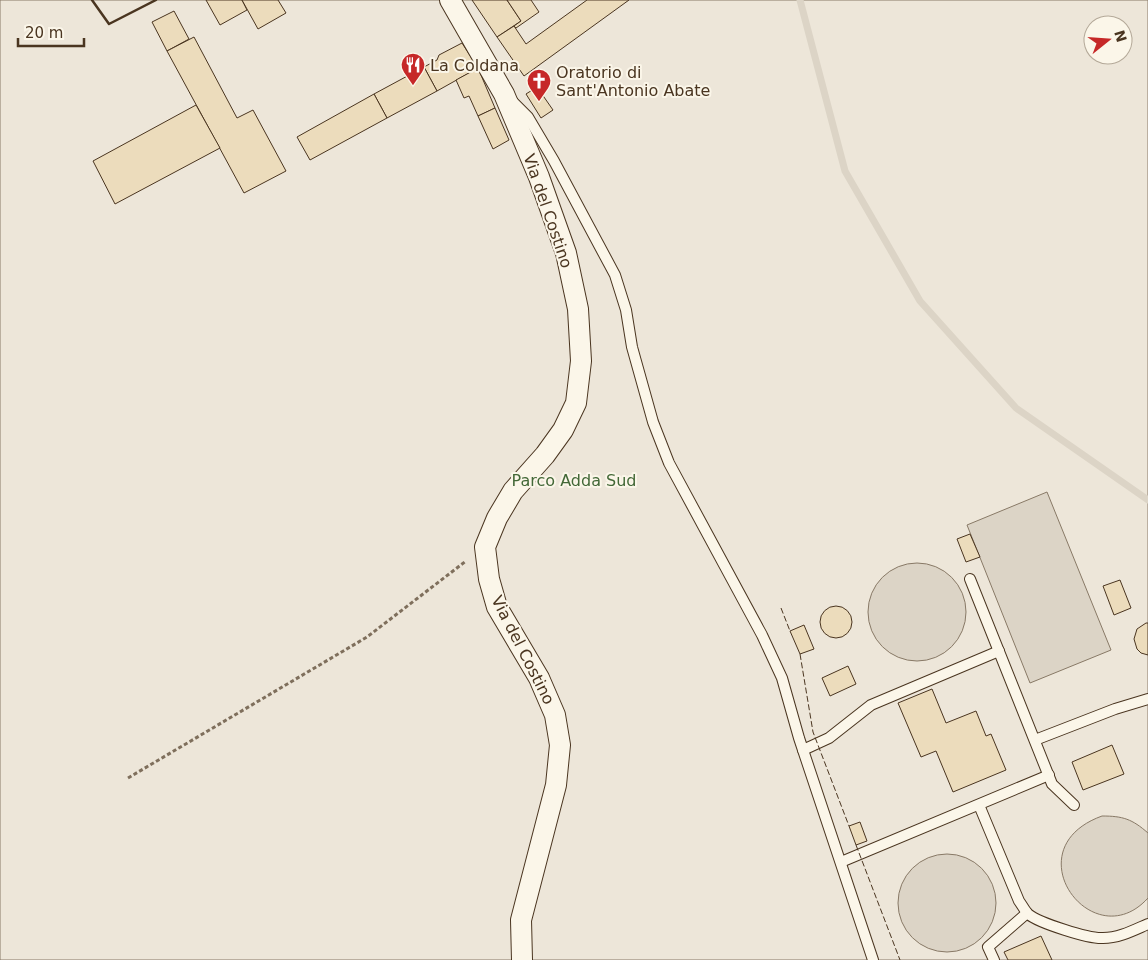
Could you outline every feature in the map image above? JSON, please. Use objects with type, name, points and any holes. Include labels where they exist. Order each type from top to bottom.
[{"type":"street","name":"Via del Costino","points":[[450,0],[504,94],[539,177],[566,253],[578,309],[581,361],[576,403],[564,430],[545,456],[513,491],[497,518],[485,547],[489,579],[498,607],[555,715],[560,744],[556,785],[521,920],[522,960]]},
{"type":"lane","points":[[504,94],[528,117],[554,161],[614,275],[626,310],[632,347],[653,422],[666,454],[782,678],[803,750],[874,960]]},
{"type":"lane","points":[[970,578],[1052,784],[1074,805]]},
{"type":"lane","points":[[803,750],[829,738],[871,705],[999,651]]},
{"type":"lane","points":[[1035,740],[1115,709],[1148,699]]},
{"type":"lane","points":[[841,862],[1049,775]]},
{"type":"lane","points":[[979,805],[1019,901],[1027,913],[1039,920],[1090,936],[1103,938],[1123,934],[1148,924]]},
{"type":"lane","points":[[994,960],[988,947],[1027,913]]},
{"type":"path","points":[[128,778],[367,637],[485,547]]},
{"type":"green space","name":"Parco Adda Sud","points":[[0,0],[1148,0],[1148,960],[0,960]]},
{"type":"shaded area","points":[[1047,492],[1111,650],[1030,683],[967,525]]},
{"type":"shaded area","points":[[917,563],[936,566],[952,577],[963,593],[966,612],[963,631],[952,647],[936,658],[917,661],[898,658],[882,647],[871,631],[868,612],[871,593],[882,577],[898,566]]},
{"type":"shaded area","points":[[1102,816],[1127,819],[1148,833],[1148,898],[1126,913],[1105,916],[1085,908],[1070,892],[1062,873],[1063,851],[1076,832]]},
{"type":"shaded area","points":[[937,854],[957,854],[966,857],[982,868],[993,884],[996,893],[996,913],[993,922],[982,938],[966,949],[957,952],[937,952],[920,944],[906,930],[898,913],[898,893],[906,876],[920,862]]},
{"type":"building","points":[[206,0],[242,0],[247,10],[220,25]]},
{"type":"building","points":[[242,0],[278,0],[286,13],[258,29]]},
{"type":"building","points":[[472,0],[507,0],[521,21],[497,37]]},
{"type":"building","points":[[507,0],[531,0],[539,12],[516,28],[514,26],[521,21]]},
{"type":"building","points":[[587,0],[629,0],[524,76],[497,37],[514,26],[526,44]]},
{"type":"building","points":[[174,11],[189,39],[167,51],[152,22]]},
{"type":"building","points":[[194,37],[237,118],[253,110],[286,171],[244,193],[167,51]]},
{"type":"building","points":[[462,43],[478,68],[437,91],[424,67],[437,60],[439,55]]},
{"type":"building","points":[[424,67],[437,91],[387,118],[374,94]]},
{"type":"building","points":[[478,68],[495,108],[478,116],[469,96],[464,98],[456,80]]},
{"type":"building","name":"Oratorio di Sant'Antonio Abate","points":[[537,87],[553,110],[541,118],[526,94]]},
{"type":"building","points":[[374,94],[387,118],[310,160],[297,137]]},
{"type":"building","points":[[196,105],[220,148],[115,204],[93,161]]},
{"type":"building","points":[[495,108],[509,140],[493,149],[478,116]]},
{"type":"building","points":[[970,534],[980,557],[966,562],[957,539]]},
{"type":"building","points":[[1120,580],[1131,608],[1114,615],[1103,586]]},
{"type":"building","points":[[836,606],[842,607],[847,611],[851,616],[851,628],[847,633],[842,637],[836,638],[830,637],[825,633],[821,628],[820,622],[821,616],[825,611],[830,607]]},
{"type":"building","points":[[1148,623],[1148,655],[1141,653],[1137,649],[1134,639],[1137,629]]},
{"type":"building","points":[[804,625],[814,649],[800,654],[790,631]]},
{"type":"building","points":[[848,666],[856,684],[830,696],[822,678]]},
{"type":"building","points":[[932,689],[946,723],[976,711],[986,736],[991,734],[1006,770],[953,792],[936,751],[921,757],[898,703]]},
{"type":"building","points":[[1112,745],[1124,774],[1083,790],[1072,762]]},
{"type":"building","points":[[860,822],[867,841],[856,845],[849,826]]},
{"type":"building","points":[[1041,936],[1052,960],[1008,960],[1004,952]]},
{"type":"waterway","points":[[800,0],[845,171],[920,301],[1016,408],[1148,500]]},
{"type":"fence","points":[[781,608],[790,631]]},
{"type":"fence","points":[[800,654],[813,732],[849,826]]},
{"type":"fence","points":[[856,845],[900,960]]},
{"type":"wall","points":[[92,0],[109,24],[156,0]]},
{"type":"place","name":"La Coldana","points":[[413,86]]},
{"type":"place","name":"Oratorio di Sant'Antonio Abate","points":[[539,102]]}]
